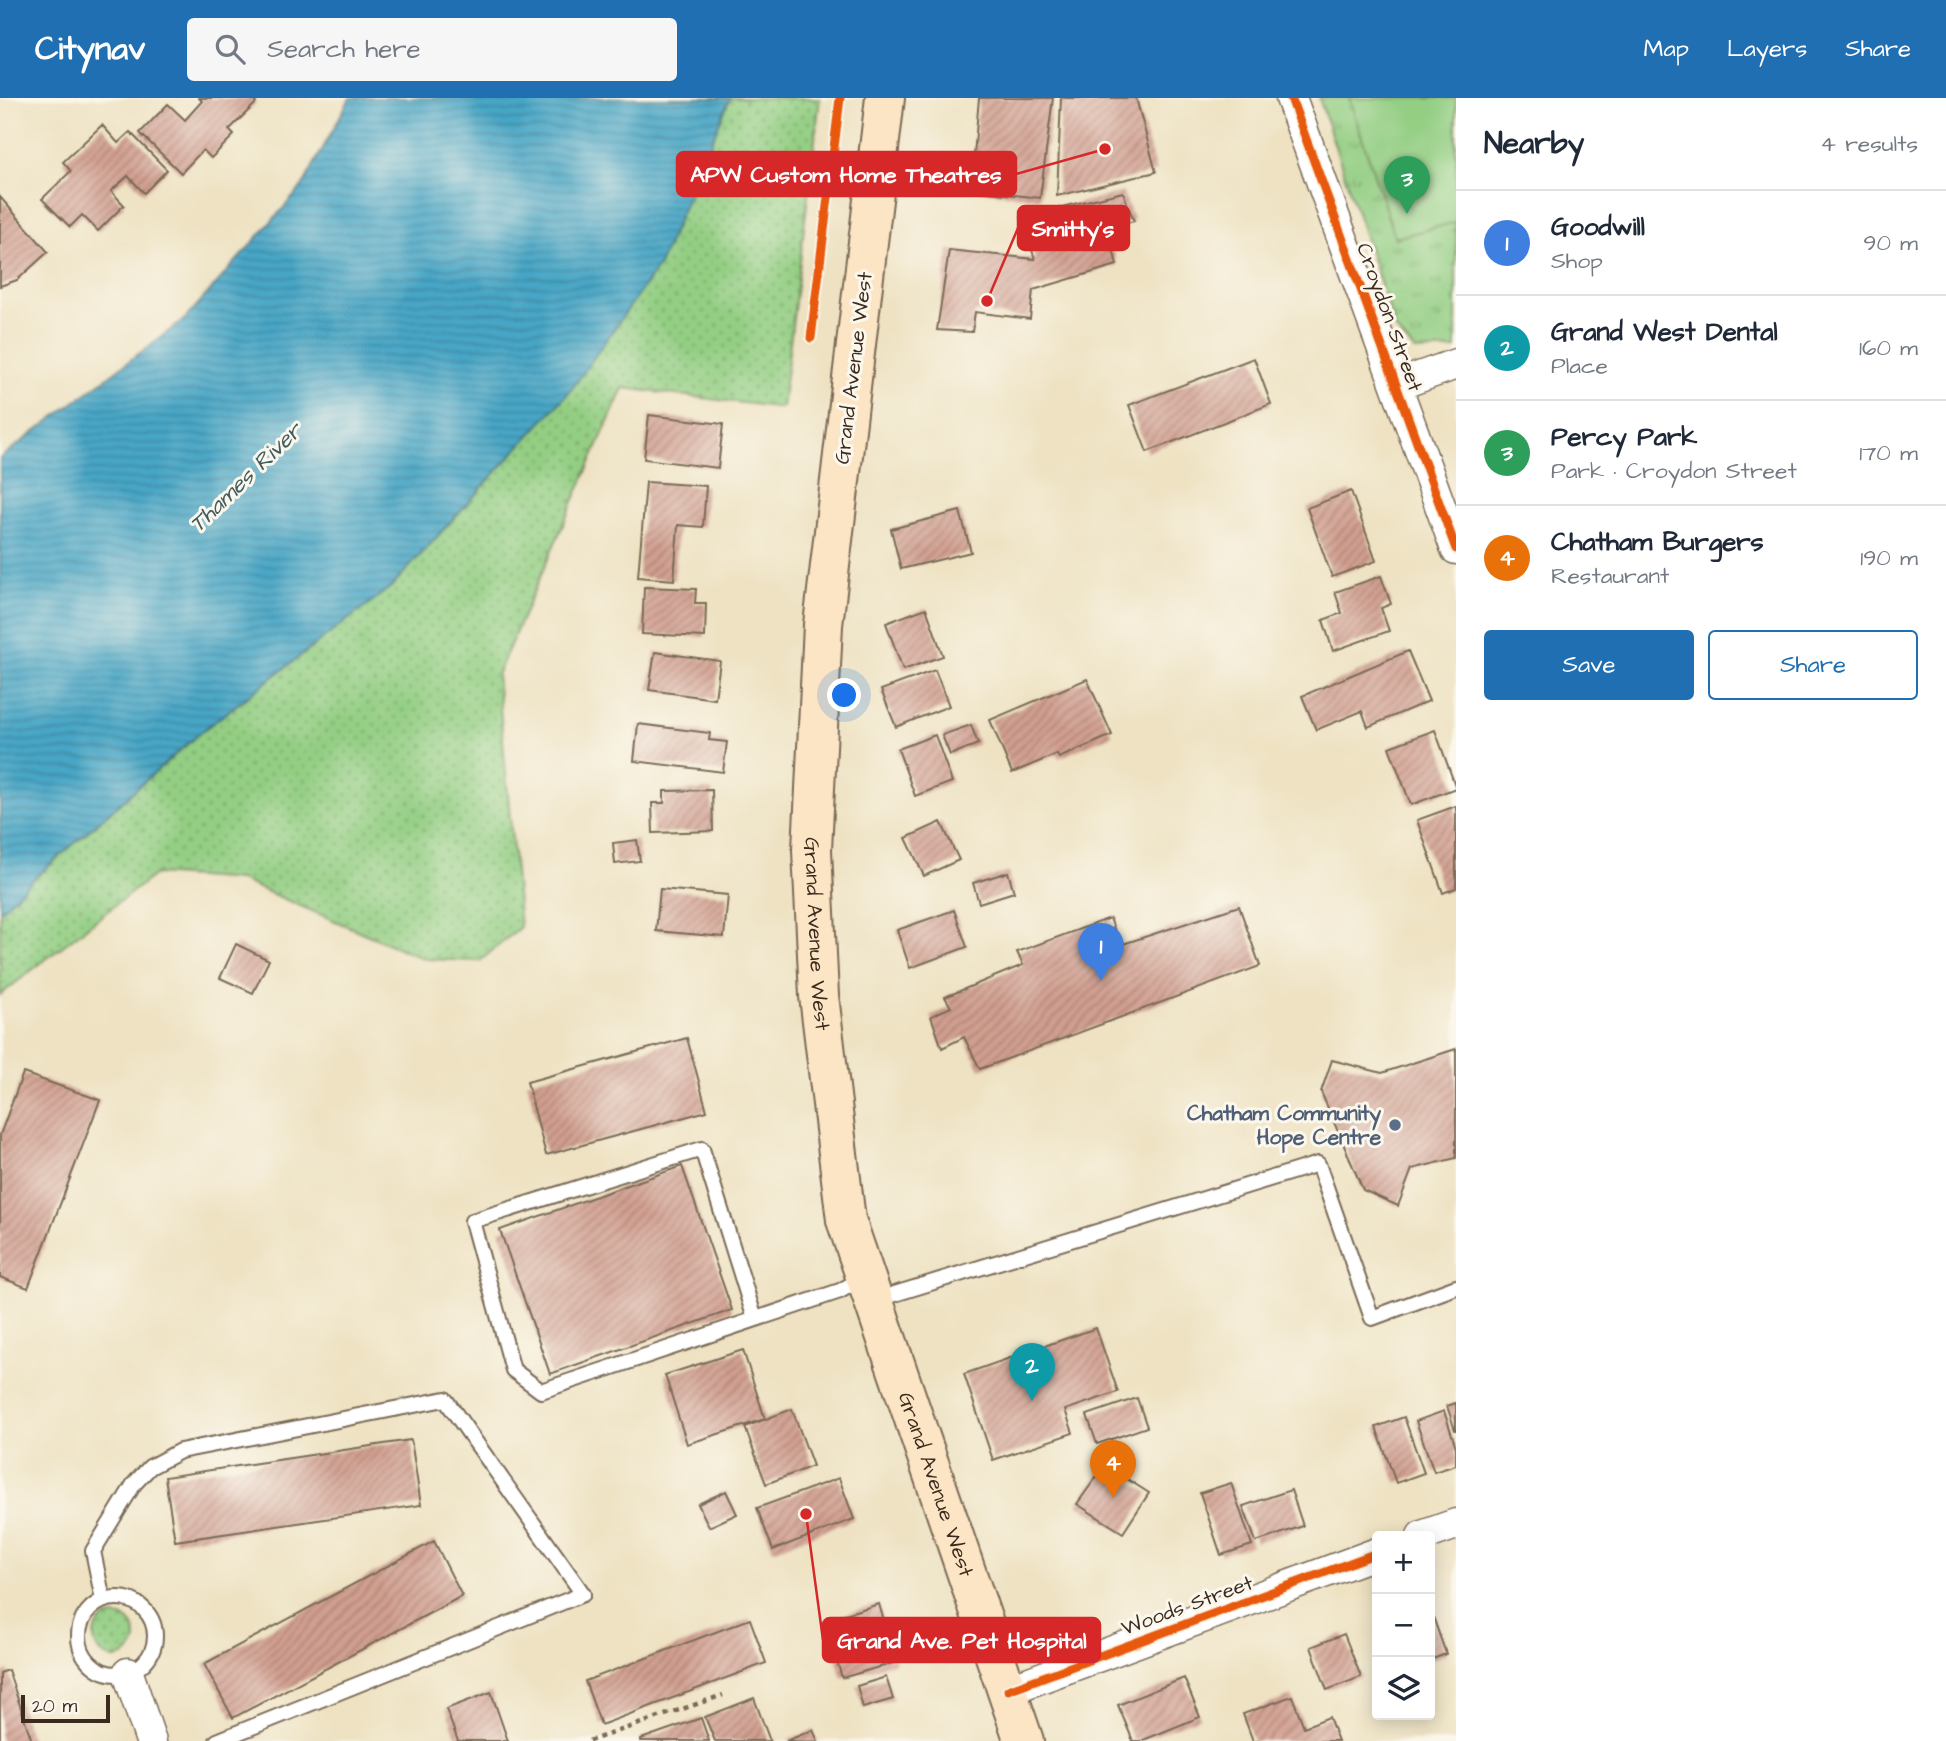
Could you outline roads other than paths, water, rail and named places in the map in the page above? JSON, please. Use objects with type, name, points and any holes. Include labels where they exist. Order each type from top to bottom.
[{"type":"main road","name":"Grand Avenue West","points":[[885,98],[823,625],[812,850],[819,996],[846,1220],[1024,1741]]},
{"type":"street","name":"Croydon Street","points":[[1290,98],[1456,548]]},
{"type":"street","points":[[1397,385],[1456,364]]},
{"type":"street","points":[[1435,1531],[1456,1524]]},
{"type":"street","name":"Woods Street","points":[[1008,1690],[1372,1555]]},
{"type":"street","points":[[128,1673],[151,1741]]},
{"type":"lane","points":[[755,1319],[702,1149],[472,1221],[513,1370],[541,1391],[840,1291],[870,1289],[1318,1164],[1373,1318],[1456,1287]]},
{"type":"lane","points":[[103,1600],[93,1551],[134,1483],[150,1467],[180,1451],[445,1399],[583,1594],[217,1741]]},
{"type":"lane","points":[[115,1597],[138,1604],[153,1623],[155,1636],[148,1659],[128,1673],[102,1671],[90,1665],[82,1654],[78,1642],[83,1616],[92,1606],[103,1600],[115,1597]]},
{"type":"water","name":"Thames River","points":[[350,98],[730,98],[659,265],[570,391],[392,586],[201,732],[0,911],[0,458],[185,319],[302,187]]},
{"type":"place","name":"APW Custom Home Theatres","points":[[1105,149]]},
{"type":"place","name":"Percy Park","points":[[1407,214]]},
{"type":"place","name":"Smitty's","points":[[987,301]]},
{"type":"place","name":"Goodwill","points":[[1101,981]]},
{"type":"place","name":"Chatham Community Hope Centre","points":[[1395,1125]]},
{"type":"place","name":"Grand West Dental","points":[[1032,1401]]},
{"type":"place","name":"Chatham Burgers","points":[[1113,1498]]},
{"type":"place","name":"Grand Ave. Pet Hospital","points":[[806,1514]]}]
